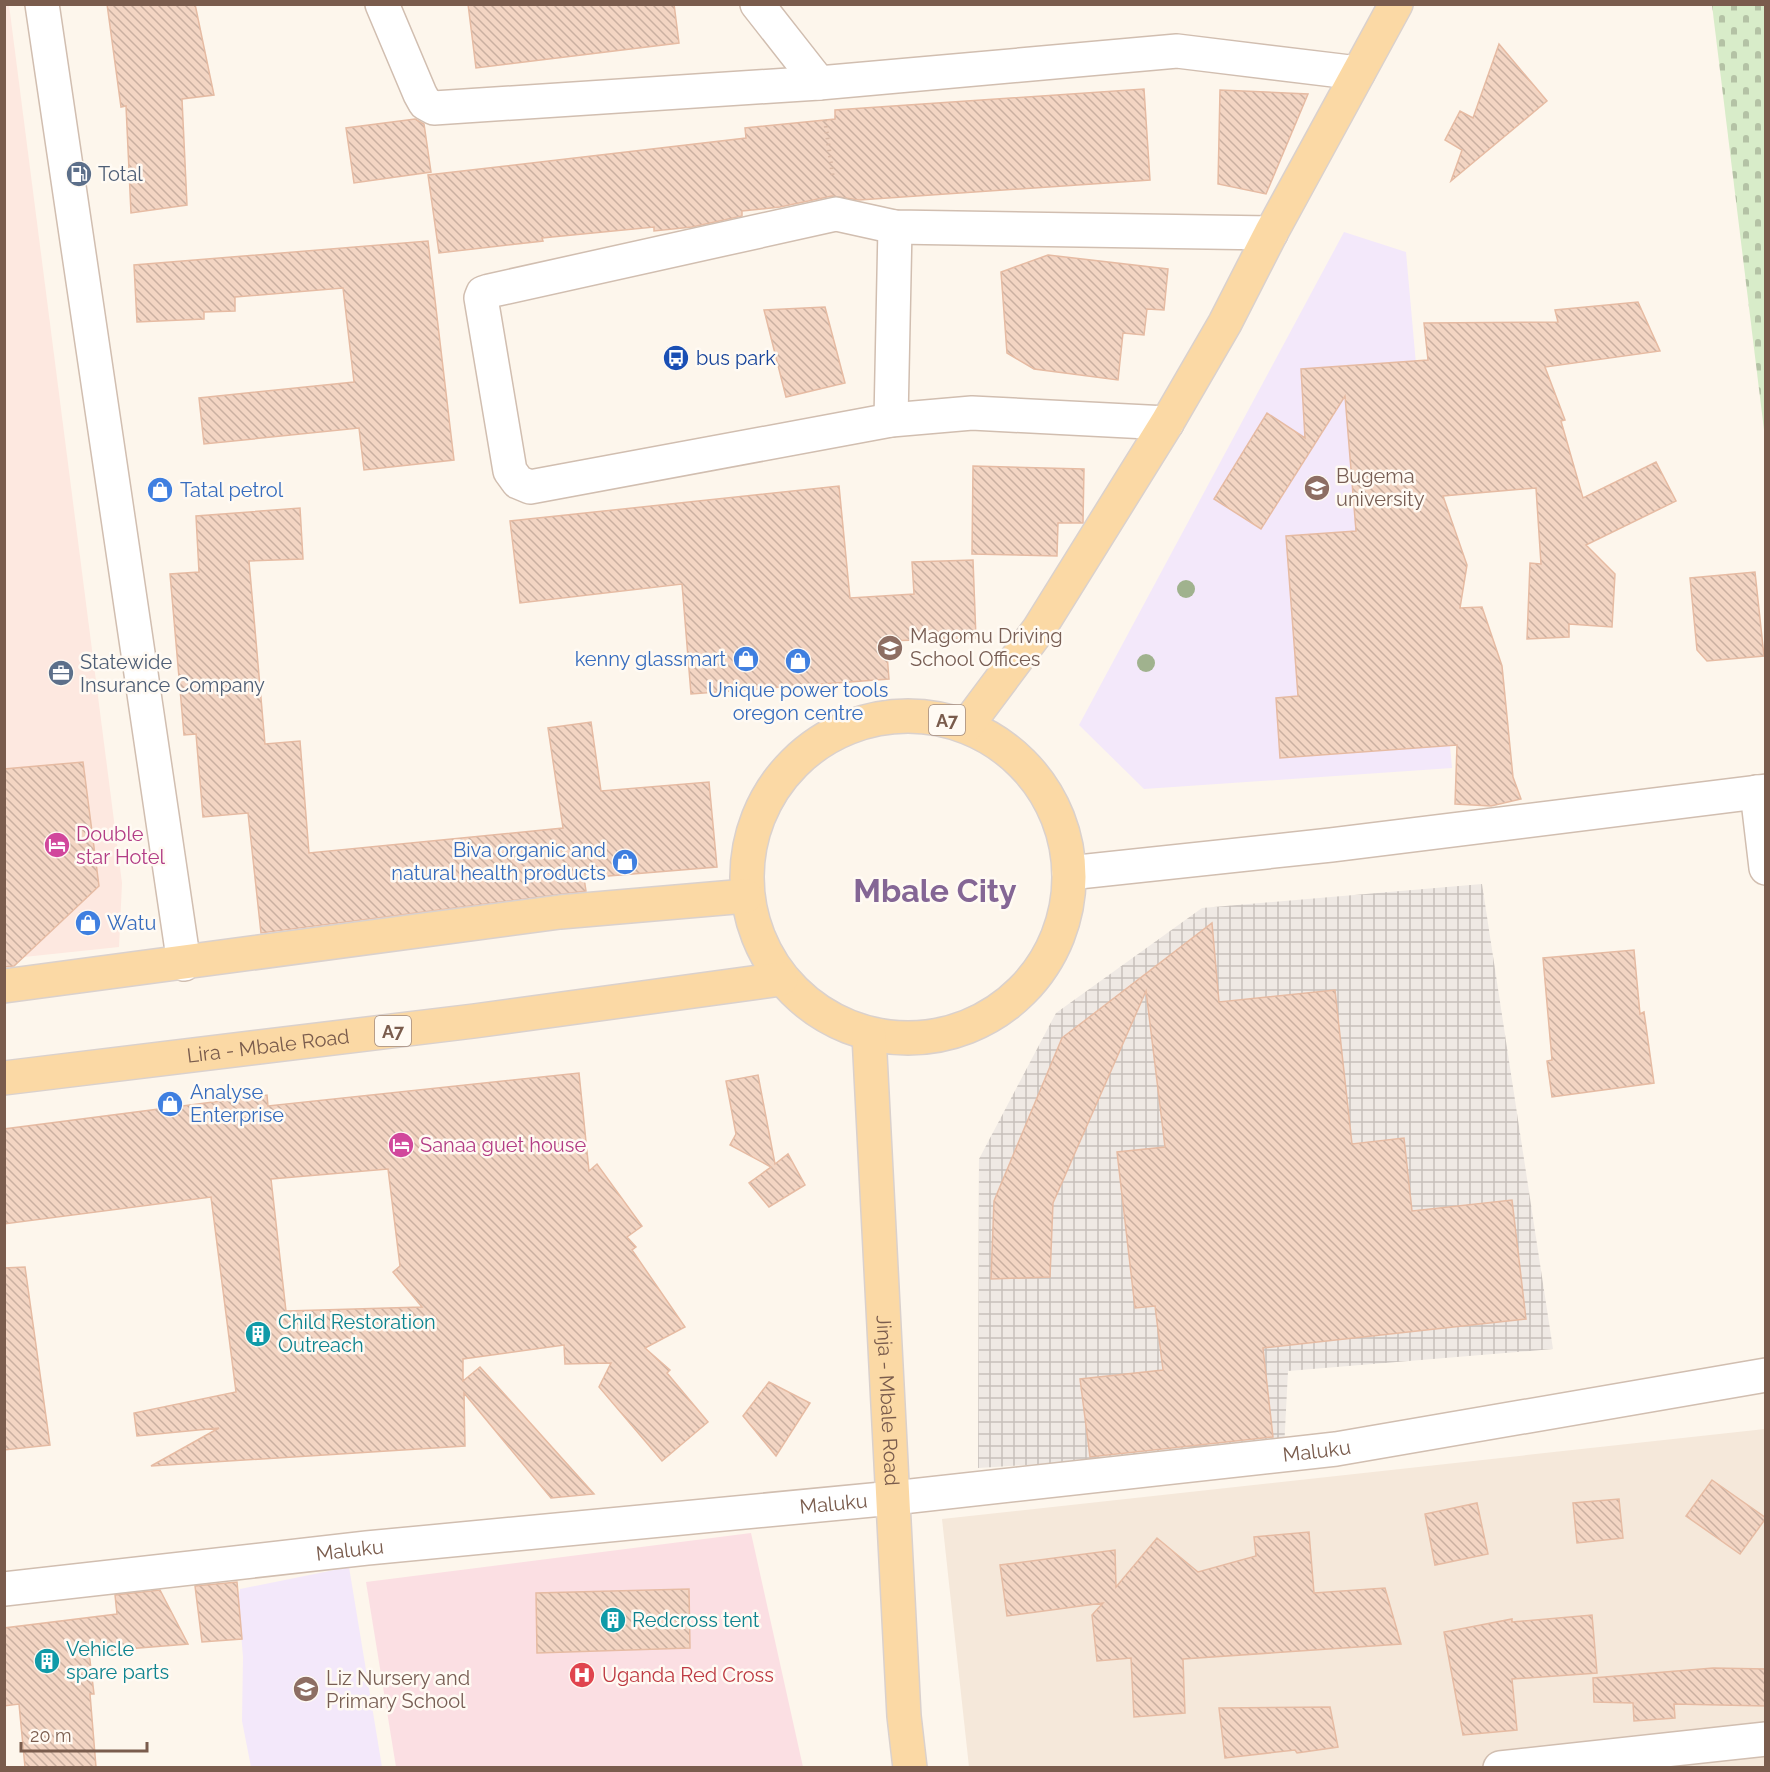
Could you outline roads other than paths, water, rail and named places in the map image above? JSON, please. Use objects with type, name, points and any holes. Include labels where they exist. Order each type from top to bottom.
[{"type":"main road","name":"A7","points":[[968,724],[1039,629],[1167,423],[1224,323],[1396,4]]},
{"type":"main road","name":"A7","points":[[929,716],[968,724],[983,733],[1033,773],[1061,822],[1069,873],[1066,919],[1050,956],[1015,1000],[967,1029],[925,1039],[869,1035],[825,1017],[781,979],[749,910],[746,896],[757,814],[787,766],[831,732],[873,717],[929,716]]},
{"type":"main road","points":[[4,986],[184,964],[560,912],[746,896]]},
{"type":"main road","name":"Lira - Mbale Road","points":[[4,1078],[474,1021],[781,979]]},
{"type":"main road","name":"Jinja - Mbale Road","points":[[869,1035],[904,1716],[910,1767]]},
{"type":"street","points":[[42,4],[184,964]]},
{"type":"street","points":[[382,4],[420,94],[425,103],[434,108],[819,83],[1177,51],[1358,73]]},
{"type":"street","points":[[757,4],[819,83]]},
{"type":"street","points":[[1167,423],[972,413],[891,420],[530,487],[518,482],[510,471],[481,298],[483,293],[836,214],[895,227],[1271,233]]},
{"type":"street","points":[[891,420],[895,227]]},
{"type":"street","points":[[1069,873],[1331,845],[1761,791],[1766,868]]},
{"type":"street","name":"Maluku","points":[[4,1589],[378,1547],[893,1498],[1336,1449],[1766,1375]]},
{"type":"street","points":[[1500,1767],[1766,1739]]},
{"type":"place","name":"Total","points":[[79,174]]},
{"type":"place","name":"bus park","points":[[676,358]]},
{"type":"place","name":"Bugema university","points":[[1317,488]]},
{"type":"place","name":"Tatal petrol","points":[[160,490]]},
{"type":"place","name":"Magomu Driving School Offices","points":[[890,648]]},
{"type":"place","name":"kenny glassmart","points":[[746,659]]},
{"type":"place","name":"Unique power tools oregon centre","points":[[798,661]]},
{"type":"place","name":"Statewide Insurance Company","points":[[61,673]]},
{"type":"place","name":"Double star Hotel","points":[[57,845]]},
{"type":"place","name":"Biva organic and natural health products","points":[[625,862]]},
{"type":"place","name":"Watu","points":[[88,923]]},
{"type":"place","name":"Analyse Enterprise","points":[[170,1104]]},
{"type":"place","name":"Sanaa guet house","points":[[401,1145]]},
{"type":"place","name":"Child Restoration Outreach","points":[[258,1334]]},
{"type":"place","name":"Redcross tent","points":[[613,1620]]},
{"type":"place","name":"Vehicle spare parts","points":[[47,1661]]},
{"type":"place","name":"Uganda Red Cross","points":[[582,1675]]},
{"type":"place","name":"Liz Nursery and Primary School","points":[[306,1689]]},
{"type":"district","name":"Mbale City","points":[[935,890]]}]
